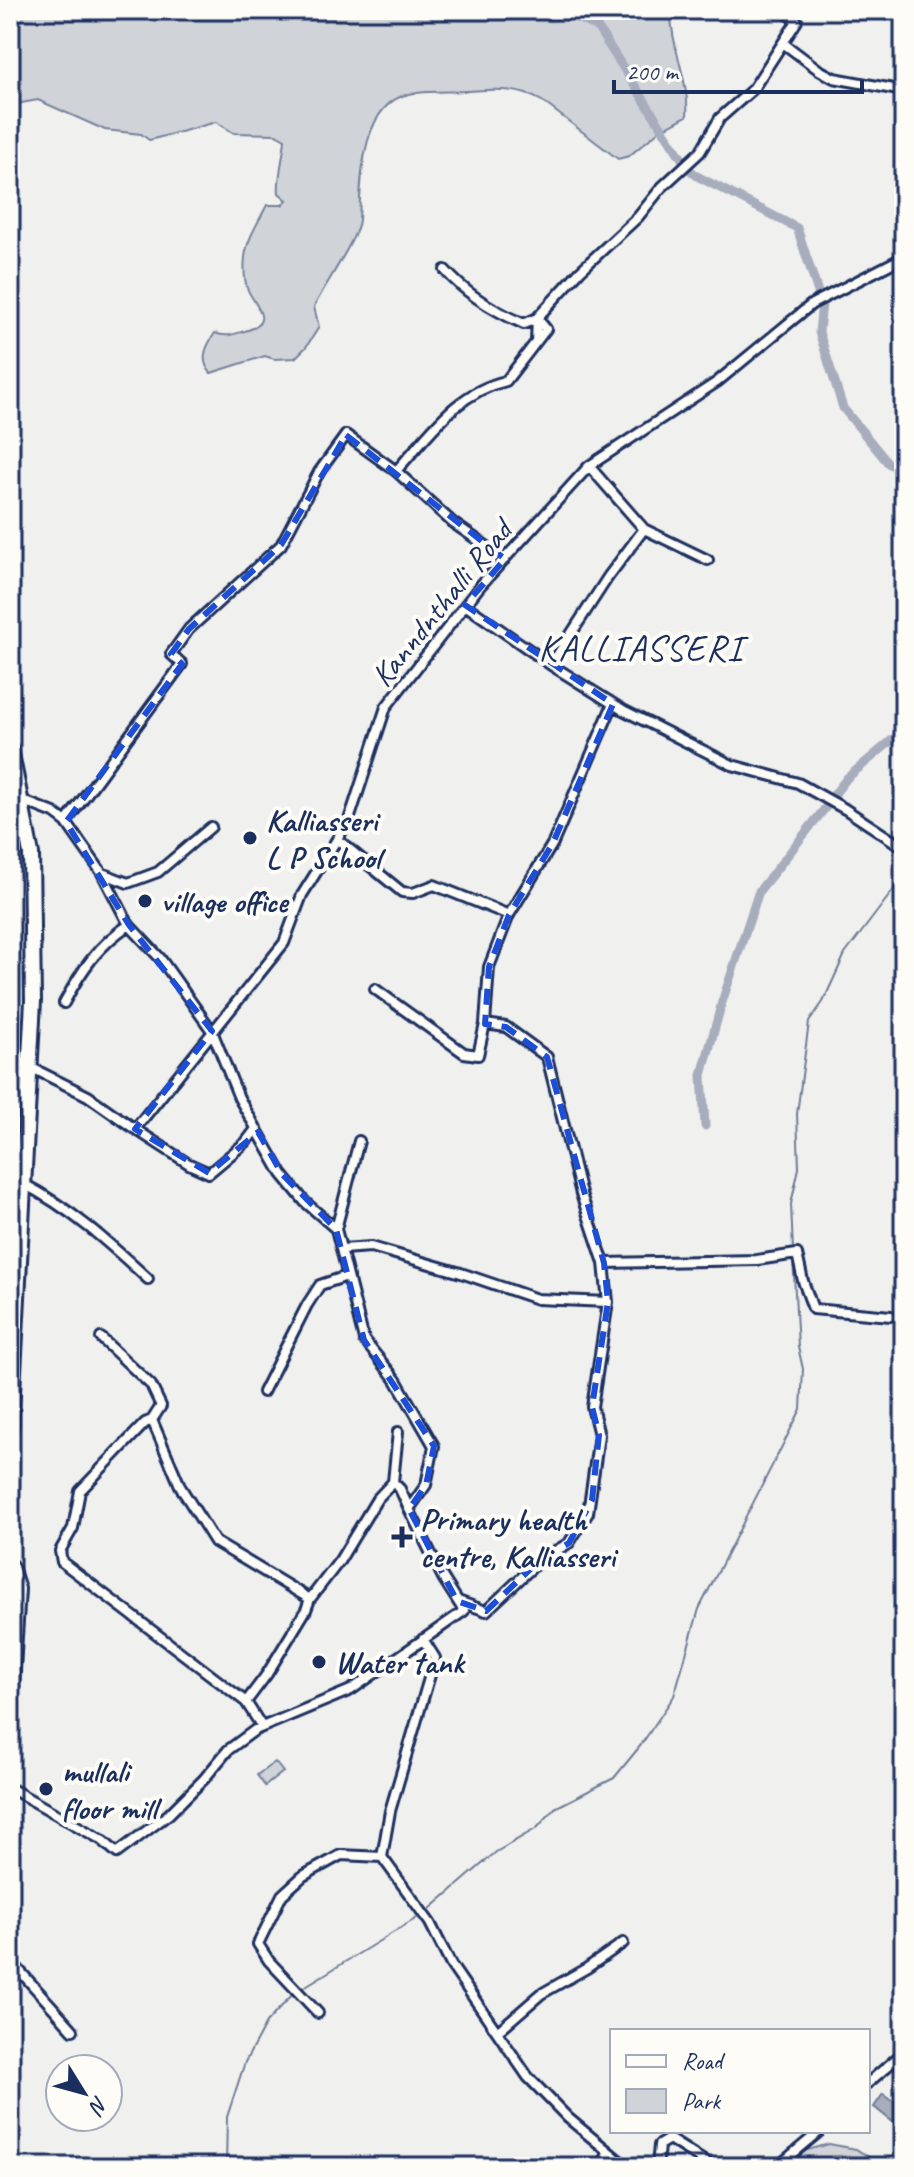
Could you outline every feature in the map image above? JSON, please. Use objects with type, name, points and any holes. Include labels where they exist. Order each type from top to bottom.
[{"type":"highway","points":[[10,749],[31,854],[33,1001],[22,1183],[15,1207],[10,1428]]},
{"type":"highway","points":[[10,1567],[17,1589],[10,1700]]},
{"type":"street","points":[[445,270],[459,285],[497,312],[524,324],[537,318],[580,271],[638,217],[662,187],[700,152],[720,118],[753,89],[797,21],[783,10]]},
{"type":"street","points":[[783,43],[834,78],[904,91]]},
{"type":"street","name":"Kanndnthalli Road","points":[[135,1129],[284,943],[302,895],[349,820],[386,707],[505,559],[589,466],[717,382],[812,304],[904,257]]},
{"type":"street","points":[[396,471],[457,402],[486,385],[506,381],[546,329],[537,318]]},
{"type":"street","points":[[66,822],[182,664],[171,654],[189,629],[281,545],[319,472],[346,435],[396,471],[453,523],[505,559]]},
{"type":"street","points":[[589,466],[644,529],[708,560]]},
{"type":"street","points":[[551,665],[608,577],[644,529]]},
{"type":"street","points":[[465,605],[613,704],[732,765],[798,783],[845,809],[904,848]]},
{"type":"street","points":[[375,989],[464,1053],[478,1055],[485,1024],[489,967],[509,915],[553,843],[613,704]]},
{"type":"street","points":[[10,831],[21,803],[54,813],[66,822],[102,873],[129,925],[160,958],[212,1031],[239,1098],[282,1174],[305,1202],[336,1229]]},
{"type":"street","points":[[102,873],[128,883],[158,872],[211,827]]},
{"type":"street","points":[[337,839],[402,892],[413,893],[434,885],[509,915]]},
{"type":"street","points":[[64,1003],[89,962],[109,937],[129,925]]},
{"type":"street","points":[[457,1601],[486,1611],[540,1560],[569,1543],[588,1513],[599,1435],[592,1407],[608,1302],[604,1263],[581,1194],[547,1057],[506,1027],[485,1024]]},
{"type":"street","points":[[10,1057],[88,1096],[189,1164],[209,1173],[246,1142],[256,1129]]},
{"type":"street","points":[[359,1141],[336,1229],[364,1340],[396,1380],[434,1446],[426,1485],[409,1509]]},
{"type":"street","points":[[22,1183],[57,1202],[102,1236],[148,1279]]},
{"type":"street","points":[[342,1249],[371,1247],[537,1299],[608,1302]]},
{"type":"street","points":[[604,1263],[757,1260],[792,1255],[813,1309],[891,1316]]},
{"type":"street","points":[[263,1392],[320,1285],[347,1276]]},
{"type":"street","points":[[101,1338],[151,1385],[161,1406],[152,1420],[145,1423],[99,1468],[80,1491],[73,1528],[60,1551],[62,1562],[246,1702],[262,1727]]},
{"type":"street","points":[[152,1420],[181,1488],[215,1542],[310,1599]]},
{"type":"street","points":[[246,1702],[275,1661],[310,1599],[340,1560],[377,1499],[393,1482],[398,1432]]},
{"type":"street","points":[[10,1788],[102,1840],[117,1853],[169,1814],[228,1750],[262,1727],[351,1690],[464,1611],[443,1578],[400,1489],[393,1482]]},
{"type":"street","points":[[423,1639],[435,1658],[390,1811],[382,1857],[430,1923],[451,1965],[528,2077],[552,2104],[627,2167]]},
{"type":"street","points":[[318,2013],[269,1961],[258,1944],[282,1895],[303,1876],[341,1855],[382,1857]]},
{"type":"street","points":[[497,2032],[541,1994],[623,1943]]},
{"type":"street","points":[[10,1960],[73,2030]]},
{"type":"street","points":[[870,2081],[904,2052]]},
{"type":"street","points":[[777,2167],[818,2133]]},
{"type":"street","points":[[657,2167],[659,2145],[669,2139],[713,2167]]},
{"type":"street","points":[[601,2167],[608,2153]]},
{"type":"highlighted area","points":[[346,435],[505,559],[465,605],[613,704],[553,843],[509,915],[489,967],[485,1024],[506,1027],[547,1057],[604,1263],[608,1302],[592,1407],[599,1435],[592,1500],[569,1543],[540,1560],[486,1611],[457,1601],[409,1509],[426,1485],[434,1446],[364,1340],[336,1229],[282,1174],[258,1132],[209,1173],[135,1129],[212,1031],[129,925],[66,822],[182,664],[171,654],[189,629],[281,545]]},
{"type":"green space","points":[[10,10],[671,10],[686,89],[687,116],[659,131],[629,156],[618,159],[542,101],[523,93],[494,90],[422,92],[393,101],[372,129],[366,147],[357,228],[314,307],[319,327],[306,347],[295,358],[265,356],[211,373],[205,363],[205,353],[215,333],[227,335],[245,331],[260,323],[260,312],[247,288],[245,257],[267,205],[282,205],[287,200],[279,193],[285,139],[276,134],[234,133],[216,122],[149,140],[141,134],[105,130],[38,100],[10,105]]},
{"type":"green space","points":[[275,1762],[283,1772],[265,1786],[257,1775]]},
{"type":"green space","points":[[829,2144],[856,2149],[884,2167],[789,2167],[800,2152]]},
{"type":"water","points":[[883,2094],[904,2109],[904,2120],[899,2127],[874,2107]]},
{"type":"waterway","points":[[543,10],[550,18],[573,16],[597,27],[684,162]]},
{"type":"waterway","points":[[676,148],[682,159]]},
{"type":"waterway","points":[[688,168],[697,176],[797,228],[818,292]]},
{"type":"waterway","points":[[822,303],[819,332],[843,408],[888,463],[904,472]]},
{"type":"waterway","points":[[833,796],[847,778],[904,730]]},
{"type":"waterway","points":[[705,1126],[702,1075],[722,1002],[759,891],[826,807]]},
{"type":"waterway","points":[[793,1250],[791,1204],[799,1168],[797,1114],[809,1022],[823,1002],[845,954],[898,884]]},
{"type":"waterway","points":[[430,1909],[496,1852],[537,1828],[555,1808],[614,1778],[674,1696],[699,1609],[801,1409],[803,1369],[798,1347],[793,1257]]},
{"type":"waterway","points":[[299,1990],[417,1918]]},
{"type":"waterway","points":[[226,2167],[227,2117],[245,2062],[266,2023],[293,1994]]},
{"type":"place","name":"Kalliasseri L P School","points":[[250,838]]},
{"type":"place","name":"village office","points":[[145,901]]},
{"type":"place","name":"Primary health centre, Kalliasseri","points":[[402,1537]]},
{"type":"place","name":"Water tank","points":[[319,1662]]},
{"type":"place","name":"mullali floor mill","points":[[46,1789]]},
{"type":"district","name":"KALLIASSERI","points":[[641,647]]}]
